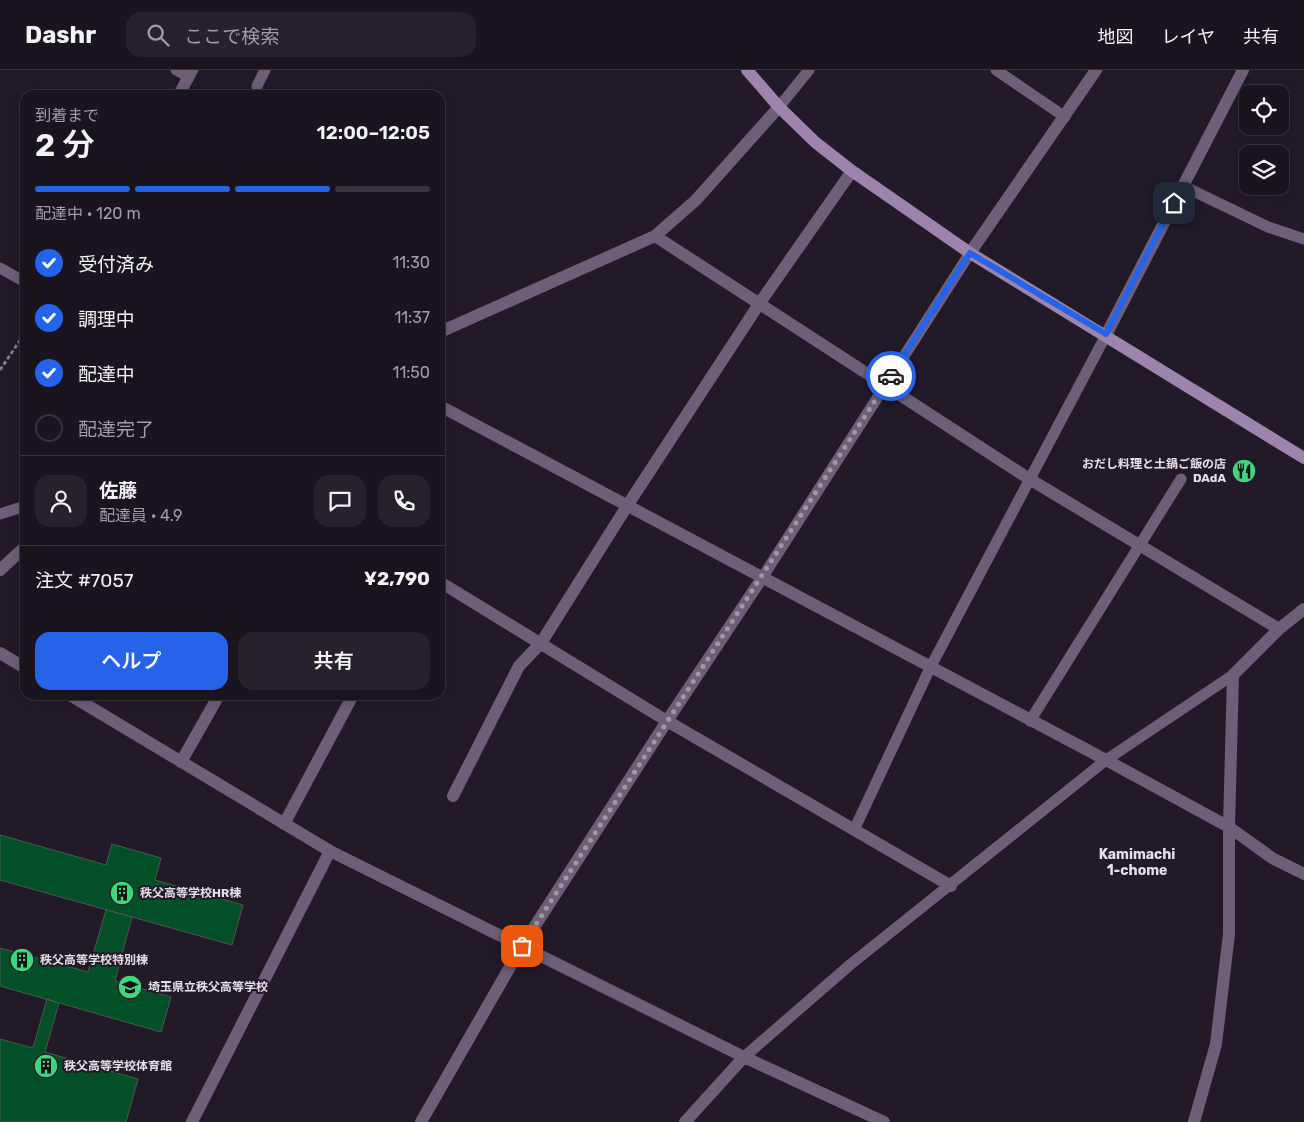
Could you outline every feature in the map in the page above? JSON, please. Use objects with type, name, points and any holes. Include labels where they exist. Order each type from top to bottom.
[{"type":"street","points":[[747,70],[778,107],[815,142],[852,171],[970,253],[1106,334],[1304,458]]},
{"type":"street","points":[[970,253],[1096,70]]},
{"type":"street","points":[[1106,334],[1243,70]]},
{"type":"street","points":[[182,90],[190,73]]},
{"type":"street","points":[[445,330],[655,236],[696,200],[778,107]]},
{"type":"street","points":[[453,796],[519,666],[541,643],[627,506],[759,304],[852,171]]},
{"type":"street","points":[[655,236],[1031,480],[1279,630]]},
{"type":"street","points":[[445,409],[1106,760],[1229,828],[1272,858],[1304,874]]},
{"type":"street","points":[[0,570],[20,552]]},
{"type":"street","points":[[421,1122],[522,946],[666,721],[762,578]]},
{"type":"street","points":[[445,585],[666,721],[951,886]]},
{"type":"street","points":[[1194,1122],[1216,1044],[1229,934],[1229,828],[1234,675],[1279,630],[1304,609]]},
{"type":"street","points":[[0,652],[20,665]]},
{"type":"street","points":[[78,700],[330,851],[744,1057],[884,1122]]},
{"type":"street","points":[[181,762],[216,700]]},
{"type":"street","points":[[284,824],[350,700]]},
{"type":"street","points":[[192,1122],[330,851]]},
{"type":"street","points":[[685,1122],[744,1057]]},
{"type":"lane","points":[[176,70],[190,73]]},
{"type":"lane","points":[[258,86],[265,70]]},
{"type":"lane","points":[[778,107],[809,70]]},
{"type":"lane","points":[[996,70],[1065,117]]},
{"type":"lane","points":[[1182,186],[1268,227],[1304,239]]},
{"type":"lane","points":[[762,578],[970,253]]},
{"type":"lane","points":[[0,268],[20,279]]},
{"type":"lane","points":[[854,830],[930,668],[1031,480],[1106,334]]},
{"type":"lane","points":[[1030,720],[1181,479]]},
{"type":"lane","points":[[0,514],[20,508]]},
{"type":"lane","points":[[744,1057],[850,964],[951,886],[1106,760],[1234,675]]},
{"type":"path","points":[[0,370],[20,341]]},
{"type":"building","name":"秩父高等学校HR棟","points":[[0,835],[106,865],[112,844],[161,858],[155,880],[243,905],[232,945],[0,880]]},
{"type":"building","name":"秩父高等学校特別棟","points":[[106,910],[132,917],[115,981],[171,997],[161,1032],[0,986],[0,948],[88,972]]},
{"type":"building","name":"秩父高等学校体育館","points":[[47,999],[59,1003],[45,1052],[138,1079],[126,1122],[0,1122],[0,1039],[33,1048]]},
{"type":"way so far","points":[[522,946],[891,376]]},
{"type":"place","name":"おだし料理と土鍋ご飯の店 DAdA","points":[[1244,471]]},
{"type":"place","name":"秩父高等学校HR棟","points":[[122,893]]},
{"type":"place","name":"秩父高等学校特別棟","points":[[22,960]]},
{"type":"place","name":"埼玉県立秩父高等学校","points":[[130,987]]},
{"type":"place","name":"秩父高等学校体育館","points":[[46,1066]]},
{"type":"district","name":"Kamimachi 1-chome","points":[[1137,862]]},
{"type":"route","points":[[891,376],[970,253],[1106,334],[1174,203]]}]
